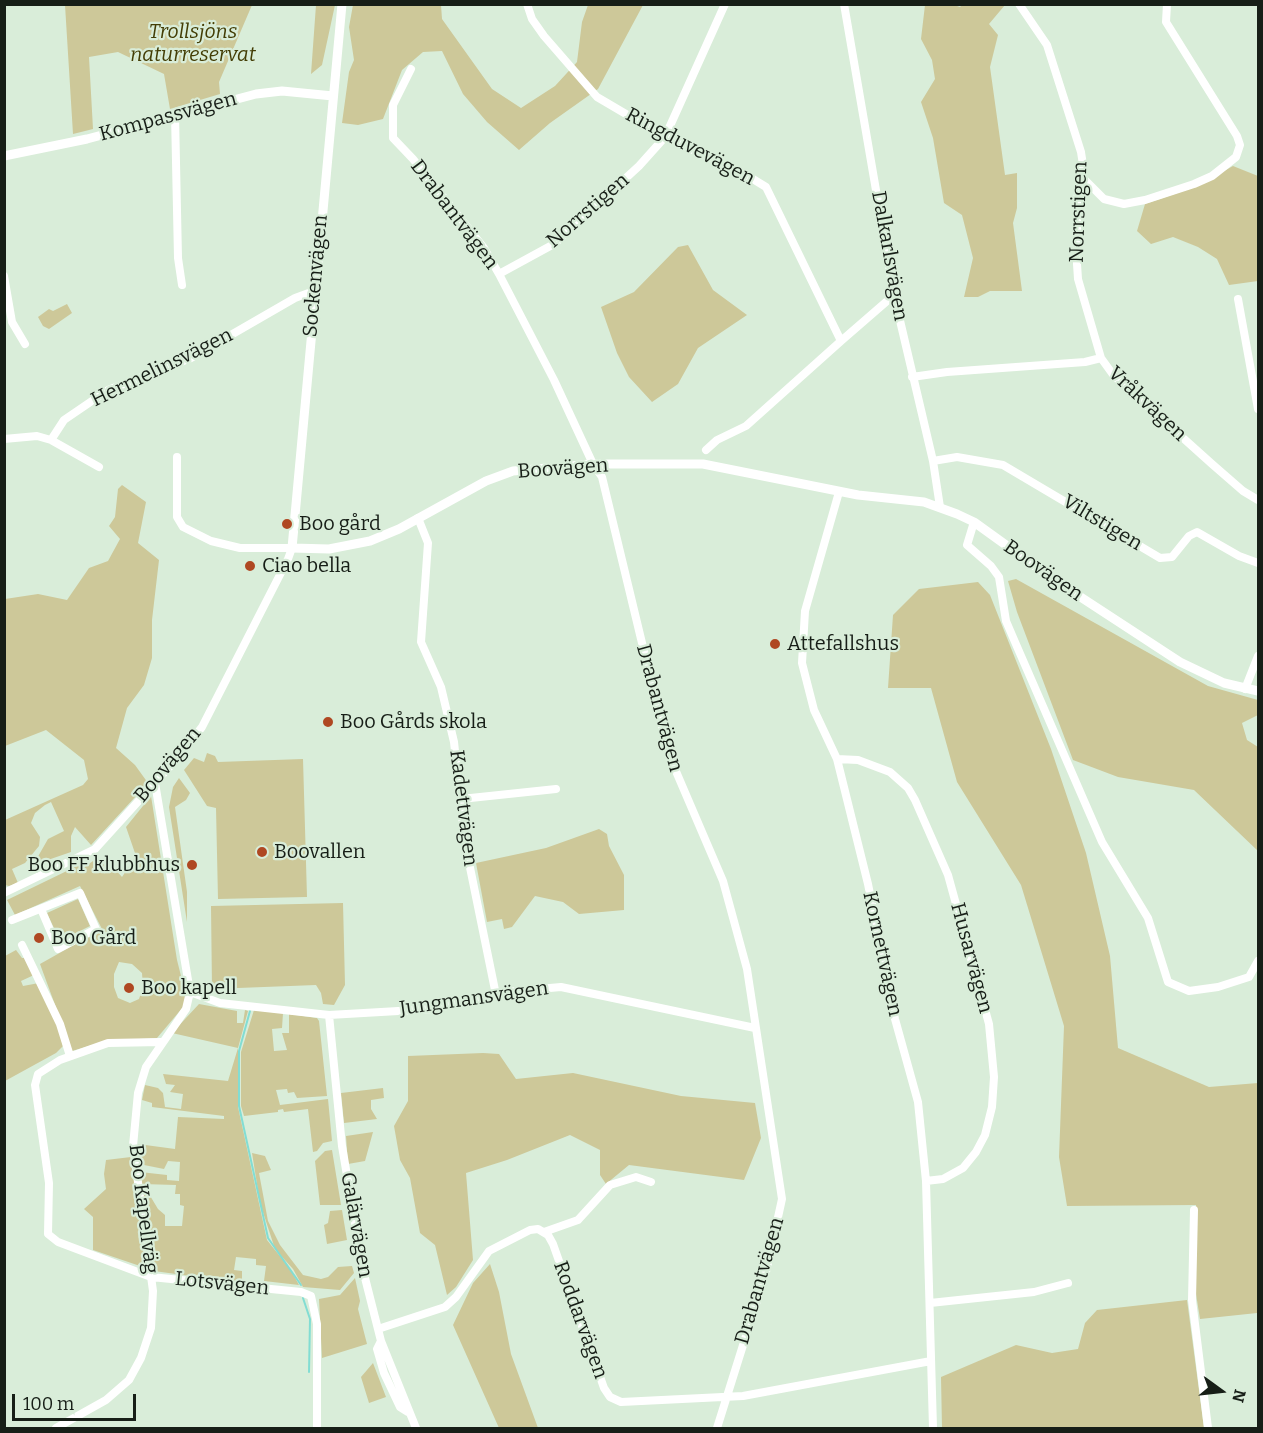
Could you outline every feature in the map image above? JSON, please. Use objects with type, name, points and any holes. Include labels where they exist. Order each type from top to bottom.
[{"type":"street","name":"Sockenvägen","points":[[292,548],[342,4]]},
{"type":"street","name":"Ringduvevägen","points":[[527,4],[532,19],[544,36],[588,90],[665,137],[748,176],[766,187],[841,341]]},
{"type":"street","name":"Norrstigen","points":[[499,274],[554,244],[639,166],[665,137],[725,4]]},
{"type":"street","name":"Dalkarlsvägen","points":[[844,4],[894,295],[933,461],[940,507]]},
{"type":"street","name":"Norrstigen","points":[[1019,4],[1040,32],[1050,55],[1081,152],[1081,176],[1077,199],[1078,279],[1101,358]]},
{"type":"street","points":[[1081,176],[1104,199],[1124,204],[1194,184],[1212,176],[1236,158],[1240,146],[1237,136],[1166,22],[1167,4]]},
{"type":"street","name":"Drabantvägen","points":[[411,69],[393,105],[393,138],[473,234],[499,274],[554,380],[593,464],[602,477],[669,755],[723,881],[747,969],[780,1188],[781,1212],[766,1272],[717,1428]]},
{"type":"street","name":"Kompassvägen","points":[[4,156],[87,139],[175,114],[268,92],[333,96]]},
{"type":"street","points":[[175,114],[178,258],[182,285]]},
{"type":"street","points":[[4,276],[12,322],[25,344]]},
{"type":"street","name":"Hermelinsvägen","points":[[51,440],[64,420],[108,390],[191,358],[295,298],[314,291]]},
{"type":"street","points":[[706,450],[717,440],[746,426],[894,295]]},
{"type":"street","points":[[1238,299],[1258,409]]},
{"type":"street","name":"Vråkvägen","points":[[912,377],[947,372],[1086,362],[1101,358],[1114,376],[1243,491],[1258,500]]},
{"type":"street","points":[[4,439],[37,436],[51,440],[99,467]]},
{"type":"street","points":[[177,457],[177,517],[183,527],[212,541],[240,548],[292,548]]},
{"type":"street","name":"Viltstigen","points":[[933,461],[957,457],[1003,465],[1160,558],[1172,557],[1189,536],[1197,532],[1239,556],[1258,563]]},
{"type":"street","name":"Boovägen","points":[[4,893],[95,849],[202,727],[220,688],[275,588],[292,548],[351,546],[385,535],[500,475],[531,468],[593,464],[703,464],[839,492],[902,498],[940,507],[974,522],[1053,579],[1180,662],[1209,677],[1258,691]]},
{"type":"street","name":"Kornettvägen","points":[[839,492],[805,611],[801,648],[804,676],[810,700],[837,759],[868,884],[895,1019],[918,1102],[926,1181],[933,1428]]},
{"type":"street","name":"Kadettvägen","points":[[418,518],[428,543],[421,642],[441,687],[457,758],[470,869],[496,995]]},
{"type":"street","points":[[974,522],[967,545],[999,577],[1006,621],[1102,842],[1148,918],[1168,982],[1189,991],[1218,987],[1249,977],[1258,961]]},
{"type":"street","points":[[1245,689],[1258,656]]},
{"type":"street","name":"Husarvägen","points":[[837,759],[858,760],[890,772],[908,788],[915,800],[948,875],[989,1024],[994,1077],[992,1107],[985,1135],[976,1152],[963,1168],[943,1179],[926,1181]]},
{"type":"street","points":[[155,783],[190,992]]},
{"type":"street","points":[[461,799],[556,789]]},
{"type":"street","points":[[12,921],[41,909],[80,893],[96,929],[58,949],[41,909]]},
{"type":"street","points":[[22,945],[60,1024],[70,1056]]},
{"type":"street","name":"Jungmansvägen","points":[[190,992],[220,1003],[329,1015],[433,1009],[541,988],[572,988],[755,1028]]},
{"type":"street","name":"Boo Kapellväg","points":[[56,1428],[106,1400],[135,1371],[151,1328],[154,1303],[133,1146],[138,1093],[146,1067],[161,1042],[186,1010],[190,992]]},
{"type":"street","name":"Galärvägen","points":[[329,1015],[349,1196],[381,1341],[416,1428]]},
{"type":"street","name":"Lotsvägen","points":[[161,1042],[108,1043],[70,1056],[38,1074],[35,1079],[49,1174],[48,1234],[58,1242],[151,1277],[300,1292],[311,1296],[317,1324],[317,1428]]},
{"type":"street","points":[[378,1329],[445,1307],[456,1297],[489,1251],[530,1230],[544,1232],[578,1220],[610,1185],[636,1177],[651,1182]]},
{"type":"street","points":[[1194,1210],[1192,1299],[1208,1428]]},
{"type":"street","name":"Roddarvägen","points":[[544,1232],[553,1244],[604,1388],[610,1397],[629,1403],[726,1397],[931,1361]]},
{"type":"street","points":[[930,1303],[1034,1292],[1068,1283]]},
{"type":"green space","name":"Trollsjöns naturreservat","points":[[65,4],[252,5],[219,82],[220,94],[170,109],[164,74],[118,52],[89,57],[93,129],[73,134]]},
{"type":"green space","points":[[316,5],[335,5],[322,65],[311,74]]},
{"type":"green space","points":[[353,5],[441,5],[442,19],[492,89],[521,108],[555,86],[577,62],[582,22],[588,5],[643,5],[598,89],[550,123],[519,150],[487,122],[463,94],[442,51],[423,52],[402,70],[383,119],[358,125],[342,123],[349,72],[354,60],[349,27]]},
{"type":"green space","points":[[925,5],[960,7],[962,5],[1005,5],[989,24],[998,35],[990,67],[1005,175],[1017,173],[1017,208],[1013,223],[1022,291],[990,291],[978,297],[964,297],[973,258],[962,215],[944,203],[933,138],[921,102],[935,79],[932,60],[921,39]]},
{"type":"green space","points":[[1233,166],[1258,176],[1258,281],[1229,285],[1217,259],[1198,247],[1173,237],[1151,244],[1137,231],[1145,204],[1195,187]]},
{"type":"green space","points":[[688,245],[713,290],[747,315],[698,348],[678,384],[652,402],[629,377],[617,353],[601,307],[634,292],[678,247]]},
{"type":"green space","points":[[67,304],[72,313],[49,329],[43,326],[38,317],[49,309],[53,311]]},
{"type":"green space","points":[[122,485],[146,502],[138,543],[159,560],[152,620],[152,658],[144,685],[127,708],[116,748],[135,765],[148,783],[91,845],[75,827],[71,836],[71,852],[42,862],[44,868],[38,869],[36,860],[48,839],[64,831],[51,802],[45,805],[35,813],[31,823],[40,837],[39,846],[25,863],[12,869],[18,883],[5,885],[5,820],[83,785],[88,779],[84,760],[46,730],[5,746],[5,599],[38,594],[67,600],[89,568],[108,561],[120,539],[109,526],[115,517],[118,489]]},
{"type":"green space","points":[[1016,579],[1208,686],[1258,700],[1258,715],[1242,723],[1247,740],[1258,747],[1258,851],[1194,790],[1118,777],[1073,760],[1017,612],[1008,581]]},
{"type":"green space","points":[[978,582],[990,595],[1051,749],[1086,853],[1110,956],[1118,1048],[1209,1087],[1258,1083],[1257,1313],[1200,1319],[1196,1294],[1196,1205],[1067,1206],[1059,1157],[1064,1026],[1021,885],[957,782],[931,688],[888,688],[893,615],[919,589]]},
{"type":"green space","name":"Boovallen","points":[[207,753],[215,756],[218,762],[303,759],[307,897],[218,899],[216,808],[207,806],[184,770],[194,758],[204,762]]},
{"type":"green space","points":[[179,778],[190,793],[186,800],[175,807],[187,892],[187,922],[169,807],[173,787]]},
{"type":"green space","points":[[151,796],[177,960],[186,996],[184,1006],[157,1038],[106,1041],[72,1051],[40,964],[102,929],[80,886],[15,915],[7,900],[75,867],[79,866],[82,869],[93,861],[114,868],[122,877],[136,856],[126,827]],"holes":[[[119,962],[132,964],[142,973],[143,987],[139,999],[130,1003],[118,998],[114,987],[114,974]]]},
{"type":"green space","points":[[599,829],[607,834],[609,846],[624,875],[624,910],[579,914],[563,902],[535,896],[512,927],[504,929],[502,919],[487,922],[476,863],[546,848]]},
{"type":"green space","points":[[78,899],[90,926],[60,941],[47,913]]},
{"type":"green space","points":[[343,903],[345,985],[334,1005],[323,1004],[321,993],[316,985],[212,989],[211,906]]},
{"type":"green space","points":[[16,950],[22,958],[27,958],[34,975],[21,981],[23,986],[39,983],[56,1020],[63,1046],[56,1053],[5,1081],[5,956]]},
{"type":"green space","points":[[199,1004],[237,1011],[237,1023],[243,1023],[245,1010],[248,1011],[238,1048],[172,1033]]},
{"type":"green space","points":[[254,1010],[283,1013],[282,1028],[272,1029],[274,1051],[287,1050],[282,1033],[289,1033],[289,1014],[317,1018],[319,1021],[327,1096],[297,1098],[294,1092],[288,1093],[287,1089],[276,1090],[280,1105],[328,1099],[332,1141],[323,1143],[317,1151],[313,1152],[308,1109],[284,1112],[283,1109],[278,1112],[244,1116],[241,1106],[241,1052]]},
{"type":"green space","points":[[238,1048],[238,1107],[267,1240],[291,1270],[299,1285],[264,1281],[266,1266],[256,1265],[256,1259],[236,1257],[234,1270],[242,1271],[242,1283],[154,1271],[143,1193],[149,1194],[158,1209],[165,1215],[165,1226],[182,1226],[184,1206],[180,1205],[180,1194],[175,1194],[176,1185],[142,1184],[140,1172],[167,1175],[167,1180],[179,1181],[180,1162],[168,1161],[164,1169],[139,1164],[138,1144],[175,1149],[178,1117],[224,1119],[224,1116],[152,1107],[152,1103],[142,1100],[145,1085],[158,1088],[163,1093],[165,1107],[181,1109],[183,1094],[170,1092],[175,1085],[166,1084],[163,1074],[228,1081]]},
{"type":"green space","points":[[499,1054],[516,1079],[573,1073],[681,1096],[755,1103],[761,1138],[744,1180],[629,1165],[606,1184],[600,1175],[600,1150],[570,1135],[507,1160],[466,1173],[473,1260],[456,1287],[447,1295],[435,1245],[420,1233],[410,1178],[400,1160],[394,1126],[408,1101],[408,1056]]},
{"type":"green space","points":[[383,1088],[384,1098],[371,1100],[371,1109],[377,1119],[344,1123],[341,1093]]},
{"type":"green space","points":[[373,1132],[365,1161],[348,1164],[346,1136]]},
{"type":"green space","points":[[332,1150],[341,1205],[320,1205],[315,1161],[325,1151]]},
{"type":"green space","points":[[252,1153],[265,1156],[271,1170],[259,1173],[268,1221],[280,1245],[303,1275],[321,1279],[328,1277],[338,1267],[352,1266],[354,1273],[340,1290],[303,1287],[293,1269],[275,1249],[260,1203]]},
{"type":"green space","points":[[131,1157],[146,1266],[143,1267],[93,1250],[93,1217],[84,1209],[106,1189],[104,1174],[106,1160]]},
{"type":"green space","points":[[342,1210],[347,1240],[327,1244],[324,1225],[328,1223],[330,1211]]},
{"type":"green space","points":[[490,1264],[499,1292],[511,1354],[538,1428],[499,1428],[453,1325],[473,1283]]},
{"type":"green space","points":[[355,1278],[360,1301],[358,1309],[367,1344],[322,1358],[319,1299],[340,1295]]},
{"type":"green space","points":[[1187,1300],[1204,1428],[942,1428],[941,1377],[1016,1345],[1052,1353],[1078,1349],[1085,1323],[1097,1310]]},
{"type":"green space","points":[[373,1363],[386,1397],[369,1403],[361,1377]]},
{"type":"waterway","points":[[250,1011],[239,1051],[239,1106],[268,1238],[301,1285]]},
{"type":"waterway","points":[[303,1298],[310,1319],[309,1372]]},
{"type":"place","name":"Boo gård","points":[[287,524]]},
{"type":"place","name":"Ciao bella","points":[[250,566]]},
{"type":"place","name":"Attefallshus","points":[[775,644]]},
{"type":"place","name":"Boo Gårds skola","points":[[328,722]]},
{"type":"place","name":"Boovallen","points":[[262,852]]},
{"type":"place","name":"Boo FF klubbhus","points":[[192,865]]},
{"type":"place","name":"Boo Gård","points":[[39,938]]},
{"type":"place","name":"Boo kapell","points":[[129,988]]}]
